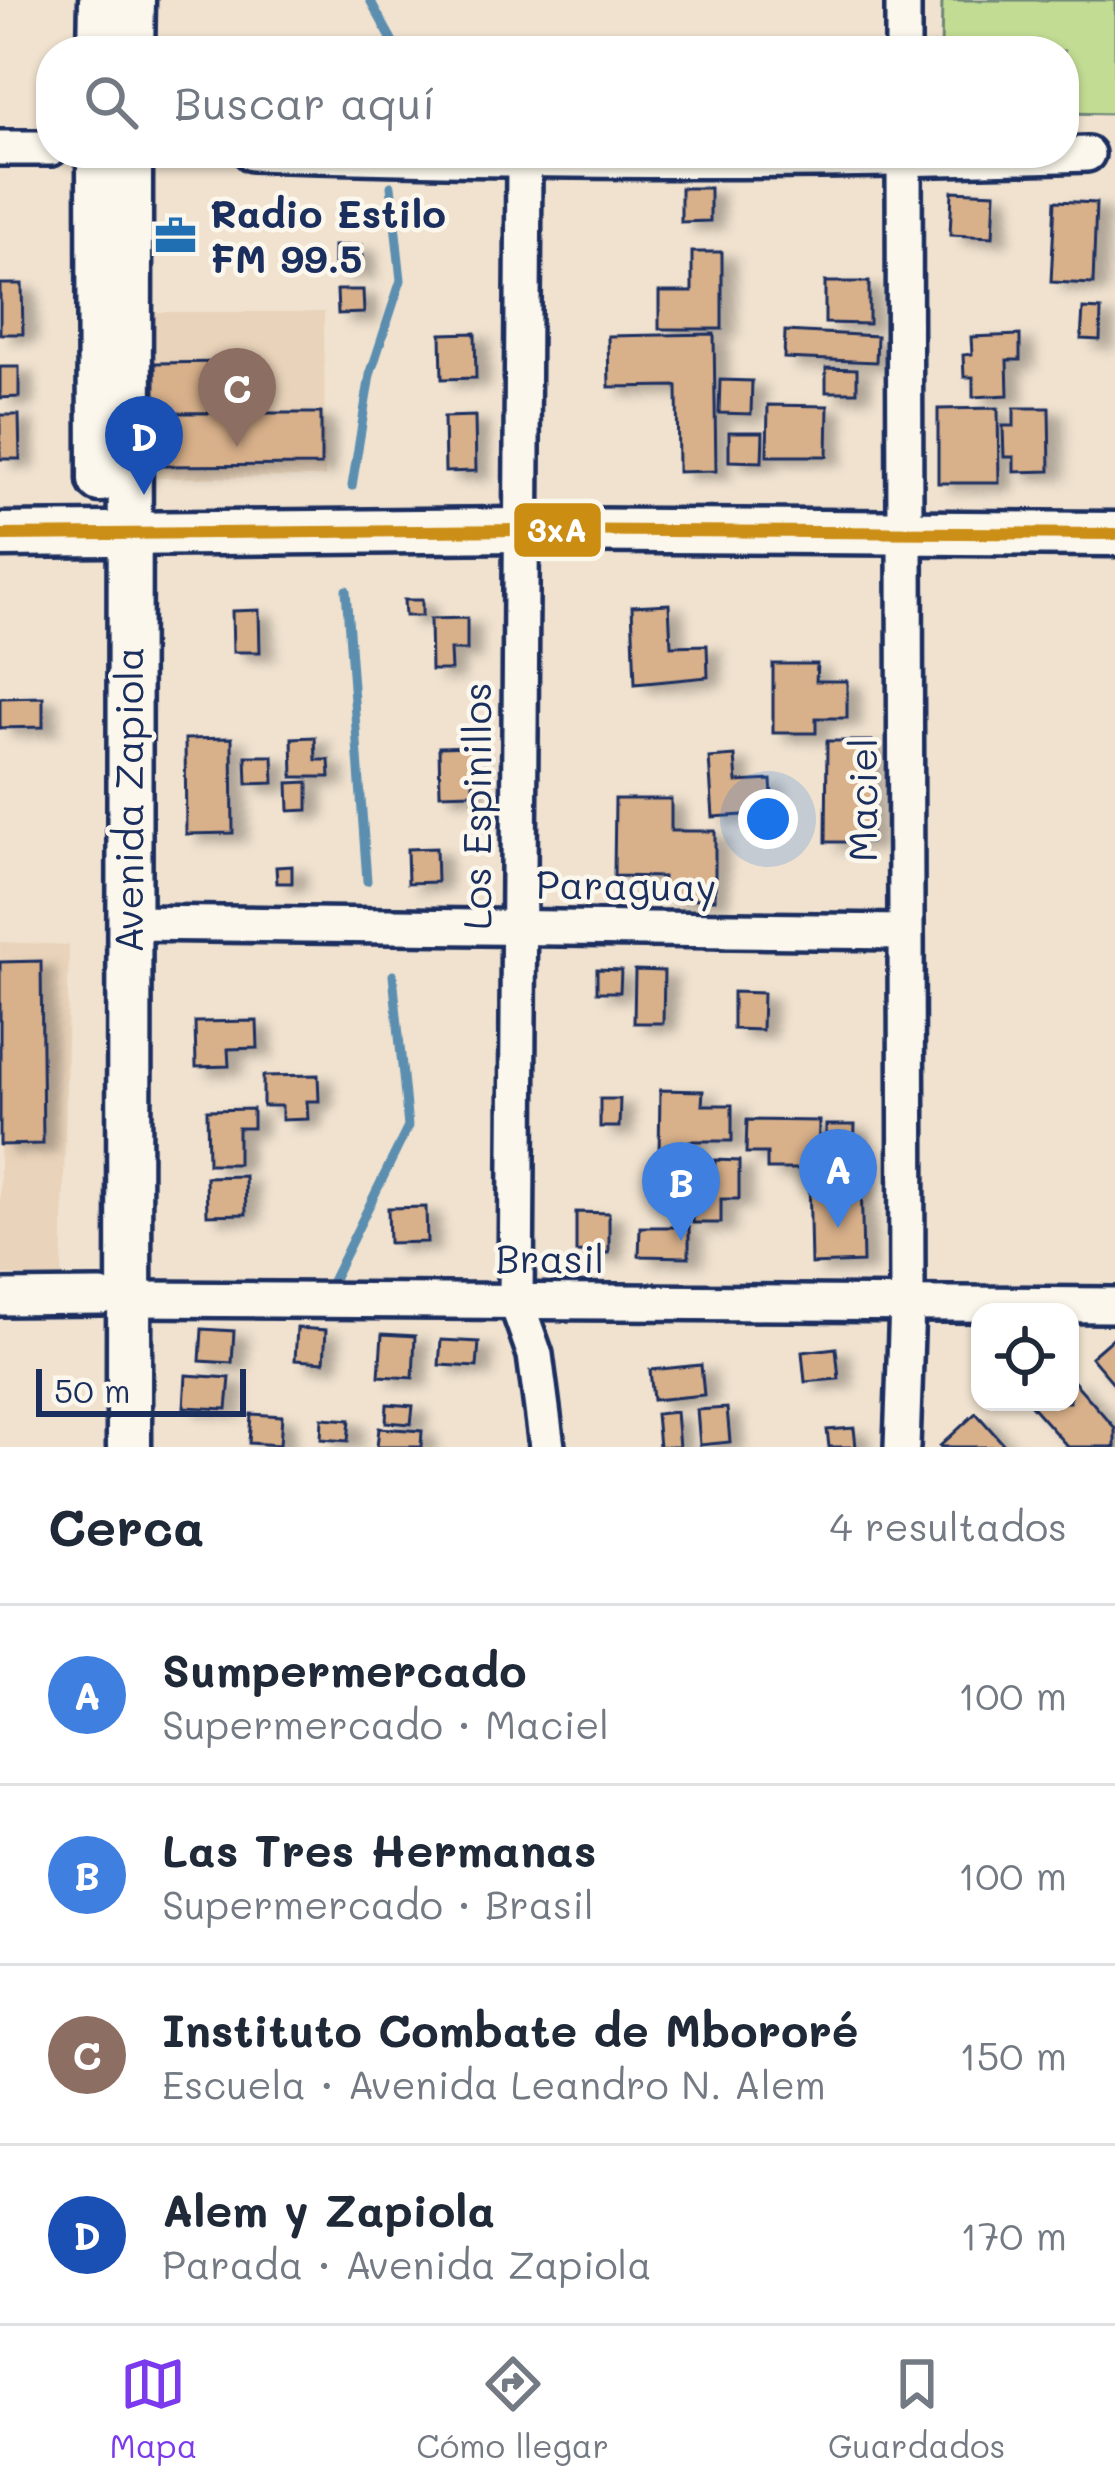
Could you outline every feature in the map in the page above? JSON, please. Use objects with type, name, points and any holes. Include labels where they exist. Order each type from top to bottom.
[{"type":"main road","points":[[100,36],[101,0]]},
{"type":"main road","points":[[132,36],[133,0]]},
{"type":"main road","name":"Avenida Zapiola","points":[[100,168],[129,923],[114,1298],[101,1447]]},
{"type":"main road","name":"Avenida Zapiola","points":[[129,168],[115,535],[114,1298],[129,1447]]},
{"type":"main road","points":[[0,535],[521,530],[1115,533]]},
{"type":"street","points":[[903,0],[903,36]]},
{"type":"street","points":[[0,148],[36,148]]},
{"type":"street","points":[[1079,154],[1087,154]]},
{"type":"street","name":"Los Espinillos","points":[[524,168],[516,1301],[535,1354],[547,1447]]},
{"type":"street","name":"Maciel","points":[[902,1447],[907,1304],[904,168]]},
{"type":"street","name":"Paraguay","points":[[129,923],[905,932]]},
{"type":"street","name":"Brasil","points":[[0,1298],[1115,1305]]},
{"type":"shaded area","points":[[144,312],[324,312],[325,477],[144,478]]},
{"type":"shaded area","points":[[0,942],[69,945],[62,1277],[0,1275]]},
{"type":"green space","points":[[942,0],[1115,0],[1115,114],[1079,113],[1079,36],[941,36]]},
{"type":"building","points":[[681,188],[710,188],[710,221],[681,222]]},
{"type":"building","points":[[952,191],[995,193],[993,237],[950,235]]},
{"type":"building","points":[[1055,201],[1096,203],[1093,284],[1051,282]]},
{"type":"building","points":[[362,245],[362,270],[334,270],[334,246]]},
{"type":"building","points":[[692,252],[722,252],[722,329],[659,329],[659,292],[692,292]]},
{"type":"building","points":[[825,282],[869,282],[869,324],[825,323]]},
{"type":"building","points":[[0,284],[22,284],[23,334],[0,334]]},
{"type":"building","points":[[337,290],[363,290],[364,313],[338,314]]},
{"type":"building","points":[[1083,309],[1101,310],[1100,340],[1081,339]]},
{"type":"building","points":[[785,331],[877,336],[876,362],[784,358]]},
{"type":"building","points":[[475,333],[476,378],[442,379],[441,334]]},
{"type":"building","points":[[714,334],[716,471],[678,472],[677,386],[609,387],[608,336]]},
{"type":"building","points":[[1020,335],[1020,360],[1007,360],[1008,395],[973,397],[973,377],[964,377],[963,355],[972,354],[971,337]]},
{"type":"building","points":[[223,362],[223,413],[155,413],[155,363]]},
{"type":"building","points":[[0,367],[19,367],[19,397],[0,398]]},
{"type":"building","points":[[826,368],[857,369],[857,392],[826,392]]},
{"type":"building","points":[[720,380],[752,381],[751,414],[719,413]]},
{"type":"building","points":[[768,405],[828,406],[827,456],[767,456]]},
{"type":"building","points":[[998,408],[999,483],[938,483],[938,409]]},
{"type":"building","points":[[1014,408],[1049,408],[1050,471],[1014,472],[1014,457],[1004,457],[1003,426],[1014,426]]},
{"type":"building","points":[[155,413],[321,413],[321,465],[156,466]]},
{"type":"building","points":[[0,415],[19,415],[20,459],[0,459]]},
{"type":"building","points":[[475,416],[476,471],[445,472],[444,417]]},
{"type":"building","points":[[729,432],[763,432],[762,462],[729,461]]},
{"type":"building","points":[[404,600],[422,600],[422,616],[405,616]]},
{"type":"building","points":[[669,604],[671,646],[707,645],[708,677],[635,684],[632,606]]},
{"type":"building","points":[[259,610],[260,652],[233,652],[232,611]]},
{"type":"building","points":[[467,618],[467,650],[450,650],[451,670],[431,670],[430,619]]},
{"type":"building","points":[[773,664],[817,664],[816,681],[847,681],[847,718],[816,718],[816,733],[773,733]]},
{"type":"building","points":[[43,697],[43,727],[0,728],[0,698]]},
{"type":"building","points":[[315,737],[316,760],[329,760],[330,777],[293,777],[292,738]]},
{"type":"building","points":[[232,738],[233,833],[186,834],[185,739]]},
{"type":"building","points":[[827,741],[872,741],[871,842],[826,842]]},
{"type":"building","points":[[473,746],[473,793],[440,794],[439,747]]},
{"type":"building","points":[[246,756],[273,756],[274,783],[247,784]]},
{"type":"building","points":[[735,756],[737,782],[771,780],[773,813],[713,817],[709,758]]},
{"type":"building","points":[[308,782],[308,810],[289,811],[288,783]]},
{"type":"building","points":[[615,799],[671,799],[671,831],[715,831],[715,899],[663,899],[663,877],[614,876]]},
{"type":"building","points":[[436,848],[437,882],[408,883],[407,849]]},
{"type":"building","points":[[292,866],[292,883],[277,883],[276,867]]},
{"type":"building","points":[[41,961],[43,1144],[0,1145],[0,962]]},
{"type":"building","points":[[597,969],[621,970],[620,992],[597,992]]},
{"type":"building","points":[[635,970],[664,971],[663,1023],[634,1023]]},
{"type":"building","points":[[733,992],[763,993],[762,1030],[733,1029]]},
{"type":"building","points":[[257,1021],[258,1048],[228,1049],[229,1066],[196,1067],[195,1022]]},
{"type":"building","points":[[318,1075],[319,1101],[307,1101],[308,1119],[282,1120],[282,1106],[263,1106],[263,1076]]},
{"type":"building","points":[[660,1090],[703,1091],[702,1105],[732,1105],[732,1141],[690,1141],[689,1155],[659,1155]]},
{"type":"building","points":[[600,1099],[620,1099],[619,1127],[600,1127]]},
{"type":"building","points":[[253,1109],[253,1128],[238,1128],[238,1164],[208,1164],[207,1110]]},
{"type":"building","points":[[747,1120],[819,1121],[818,1169],[767,1169],[767,1153],[746,1153]]},
{"type":"building","points":[[826,1125],[855,1125],[854,1156],[826,1155]]},
{"type":"building","points":[[715,1160],[739,1161],[739,1199],[721,1199],[721,1223],[693,1223],[694,1189],[714,1189]]},
{"type":"building","points":[[861,1175],[863,1262],[811,1264],[809,1176]]},
{"type":"building","points":[[245,1176],[246,1214],[207,1215],[206,1177]]},
{"type":"building","points":[[426,1207],[427,1242],[389,1243],[388,1208]]},
{"type":"building","points":[[576,1212],[609,1213],[609,1253],[576,1252]]},
{"type":"building","points":[[640,1227],[689,1227],[689,1257],[639,1256]]},
{"type":"building","points":[[297,1328],[326,1330],[324,1362],[295,1360]]},
{"type":"building","points":[[202,1329],[234,1331],[232,1363],[200,1361]]},
{"type":"building","points":[[382,1334],[415,1336],[413,1378],[379,1376]]},
{"type":"building","points":[[1115,1336],[1115,1385],[1091,1357]]},
{"type":"building","points":[[441,1340],[479,1342],[477,1367],[439,1365]]},
{"type":"building","points":[[836,1348],[839,1379],[805,1382],[802,1352]]},
{"type":"building","points":[[701,1365],[704,1395],[653,1400],[650,1370]]},
{"type":"building","points":[[186,1375],[230,1378],[227,1409],[184,1407]]},
{"type":"building","points":[[1079,1387],[1115,1428],[1115,1447],[1068,1447],[1036,1411],[1079,1411]]},
{"type":"building","points":[[387,1404],[413,1406],[411,1424],[386,1422]]},
{"type":"building","points":[[727,1408],[730,1442],[700,1445],[697,1410]]},
{"type":"building","points":[[676,1412],[679,1447],[659,1447],[656,1414]]},
{"type":"building","points":[[976,1413],[1006,1447],[940,1446]]},
{"type":"building","points":[[251,1414],[282,1416],[280,1445],[249,1443]]},
{"type":"building","points":[[322,1418],[350,1420],[348,1441],[321,1439]]},
{"type":"building","points":[[379,1428],[422,1431],[421,1447],[377,1447]]},
{"type":"building","points":[[854,1428],[856,1447],[829,1447],[827,1430]]},
{"type":"waterway","points":[[370,0],[390,36]]},
{"type":"waterway","points":[[352,486],[370,375],[401,280],[391,186]]},
{"type":"waterway","points":[[346,590],[367,881]]},
{"type":"waterway","points":[[331,1283],[408,1127],[393,975]]},
{"type":"transit line","name":"3xA","points":[[0,535],[521,530],[1115,534]]},
{"type":"place","name":"Radio Estilo FM 99.5","points":[[176,236]]},
{"type":"place","name":"Instituto Combate de Mbororé","points":[[237,447]]},
{"type":"place","name":"Alem y Zapiola","points":[[144,495]]},
{"type":"place","name":"Sumpermercado","points":[[838,1228]]},
{"type":"place","name":"Las Tres Hermanas","points":[[681,1241]]}]
